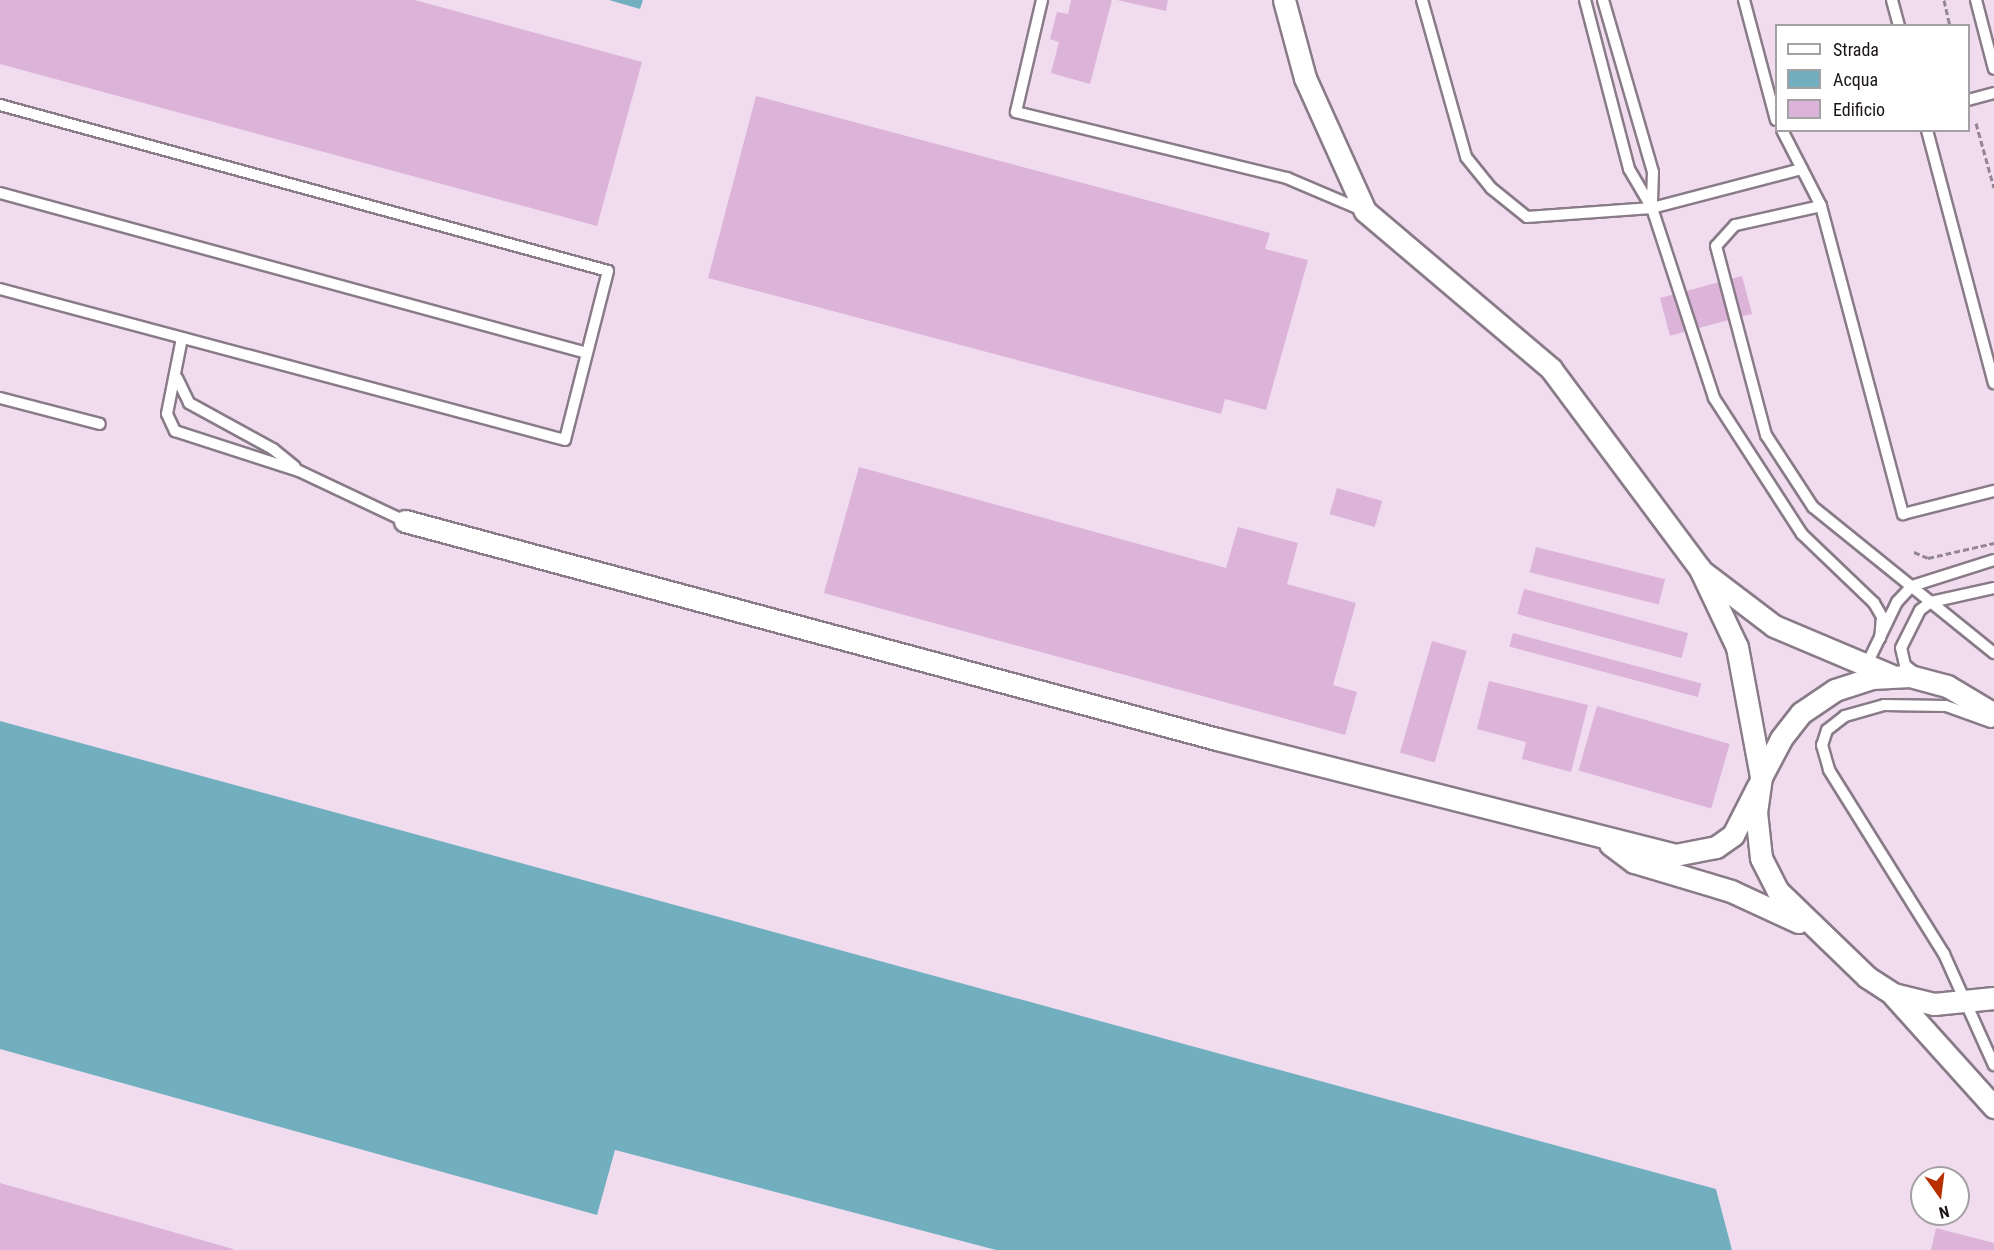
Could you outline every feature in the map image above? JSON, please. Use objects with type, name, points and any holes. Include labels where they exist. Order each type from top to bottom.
[{"type":"street","points":[[1284,0],[1305,78],[1365,211],[1551,369],[1700,569],[1737,647],[1760,781],[1761,858],[1778,891],[1811,928],[1893,994],[1994,1107]]},
{"type":"street","points":[[405,521],[1599,837],[1676,855],[1704,851],[1733,835],[1760,781],[1795,720],[1835,690],[1893,676]]},
{"type":"street","points":[[1700,569],[1774,626],[1866,667],[1893,676],[1929,680],[1994,714]]},
{"type":"street","points":[[1599,837],[1634,862],[1731,891],[1811,928]]},
{"type":"street","points":[[1893,994],[1966,1004],[1994,998]]},
{"type":"lane","points":[[1042,0],[1016,112],[1287,178],[1365,211]]},
{"type":"lane","points":[[1422,0],[1466,157],[1511,207],[1536,219],[1652,208],[1802,169]]},
{"type":"lane","points":[[1585,0],[1629,169],[1652,208],[1714,398],[1802,534],[1874,603],[1882,617],[1881,638]]},
{"type":"lane","points":[[1603,0],[1653,172],[1652,208]]},
{"type":"lane","points":[[1744,0],[1775,116]]},
{"type":"lane","points":[[1892,0],[1898,24]]},
{"type":"lane","points":[[1976,0],[1994,65]]},
{"type":"lane","points":[[1970,99],[1994,93]]},
{"type":"lane","points":[[0,105],[608,271],[566,440],[0,289]]},
{"type":"lane","points":[[1783,132],[1821,206],[1903,514],[1994,490]]},
{"type":"lane","points":[[1928,132],[1994,383]]},
{"type":"lane","points":[[0,193],[587,353]]},
{"type":"lane","points":[[1821,206],[1735,225],[1722,234],[1716,254],[1776,456],[1813,507],[1994,653]]},
{"type":"lane","points":[[182,338],[167,414],[175,431],[299,471],[405,521]]},
{"type":"lane","points":[[176,367],[178,387],[189,403],[273,448],[299,471]]},
{"type":"lane","points":[[0,398],[100,424]]},
{"type":"lane","points":[[1835,690],[1866,667],[1912,586],[1994,560]]},
{"type":"lane","points":[[1929,680],[1909,670],[1901,648],[1920,610],[1931,602],[1994,588]]},
{"type":"lane","points":[[1994,724],[1946,706],[1884,705],[1845,716],[1827,730],[1822,745],[1829,770],[1944,954],[1994,1065]]},
{"type":"path","points":[[1944,0],[1950,24]]},
{"type":"path","points":[[1976,123],[1994,188]]},
{"type":"path","points":[[1914,552],[1928,558],[1994,543]]},
{"type":"shaded area","points":[[0,0],[609,0],[640,9],[643,0],[1994,0],[1994,1250],[1732,1250],[1716,1189],[0,721]]},
{"type":"shaded area","points":[[0,1049],[597,1215],[614,1150],[996,1250],[0,1250]]},
{"type":"water","points":[[609,0],[643,0],[640,9]]},
{"type":"water","points":[[0,721],[1716,1189],[1732,1250],[996,1250],[615,1150],[597,1215],[0,1049]]},
{"type":"building","points":[[0,0],[415,0],[642,62],[597,226],[0,64]]},
{"type":"building","points":[[1071,0],[1112,0],[1090,84],[1051,73],[1059,42],[1050,39],[1057,12],[1068,14]]},
{"type":"building","points":[[1117,0],[1168,0],[1166,11]]},
{"type":"building","points":[[756,96],[1270,233],[1265,249],[1308,260],[1266,410],[1225,399],[1221,414],[708,278]]},
{"type":"building","points":[[1742,276],[1752,314],[1670,336],[1660,298]]},
{"type":"building","points":[[859,467],[1226,568],[1238,527],[1298,543],[1287,584],[1356,603],[1333,685],[1357,692],[1345,735],[824,593]]},
{"type":"building","points":[[1337,488],[1382,501],[1375,527],[1330,514]]},
{"type":"building","points":[[1536,547],[1665,579],[1659,604],[1530,572]]},
{"type":"building","points":[[1524,589],[1688,633],[1681,658],[1517,614]]},
{"type":"building","points":[[1513,633],[1701,683],[1698,697],[1509,647]]},
{"type":"building","points":[[1432,641],[1467,651],[1435,762],[1400,753]]},
{"type":"building","points":[[1489,681],[1588,705],[1571,772],[1522,759],[1526,742],[1477,729]]},
{"type":"building","points":[[1597,706],[1730,744],[1711,808],[1579,770]]},
{"type":"building","points":[[0,1183],[233,1249],[233,1250],[0,1250]]},
{"type":"building","points":[[1936,1228],[1994,1243],[1994,1250],[1931,1250]]}]
